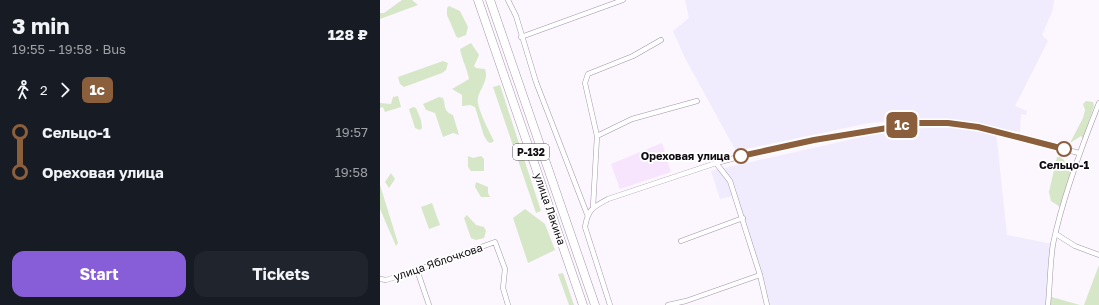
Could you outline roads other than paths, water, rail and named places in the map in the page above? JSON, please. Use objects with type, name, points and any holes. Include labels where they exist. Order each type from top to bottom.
[{"type":"highway","name":"улица Лакина","points":[[478,0],[583,305]]},
{"type":"highway","name":"улица Лакина","points":[[490,0],[595,305]]},
{"type":"street","points":[[508,0],[516,16],[521,37],[536,82],[587,214]]},
{"type":"street","points":[[521,37],[623,0]]},
{"type":"street","points":[[593,207],[597,136],[585,83],[588,74],[633,56],[661,40]]},
{"type":"street","points":[[597,136],[632,119],[697,101]]},
{"type":"street","points":[[1048,305],[1053,244],[1079,153],[1099,102]]},
{"type":"street","points":[[610,305],[584,227],[587,214],[593,207],[608,199],[716,162],[814,140],[918,123],[948,123],[983,128],[1079,153]]},
{"type":"street","points":[[716,162],[730,181],[743,218],[768,305]]},
{"type":"street","points":[[681,241],[743,218]]},
{"type":"street","points":[[1056,234],[1075,246],[1099,255]]},
{"type":"street","name":"улица Яблочкова","points":[[380,280],[386,280],[418,270],[495,242],[505,269],[503,288],[508,305]]},
{"type":"street","points":[[418,270],[429,305]]},
{"type":"street","points":[[668,305],[686,301],[760,275]]},
{"type":"place","name":"Сельцо-1","points":[[1064,149]]},
{"type":"place","name":"Ореховая улица","points":[[741,156]]}]
